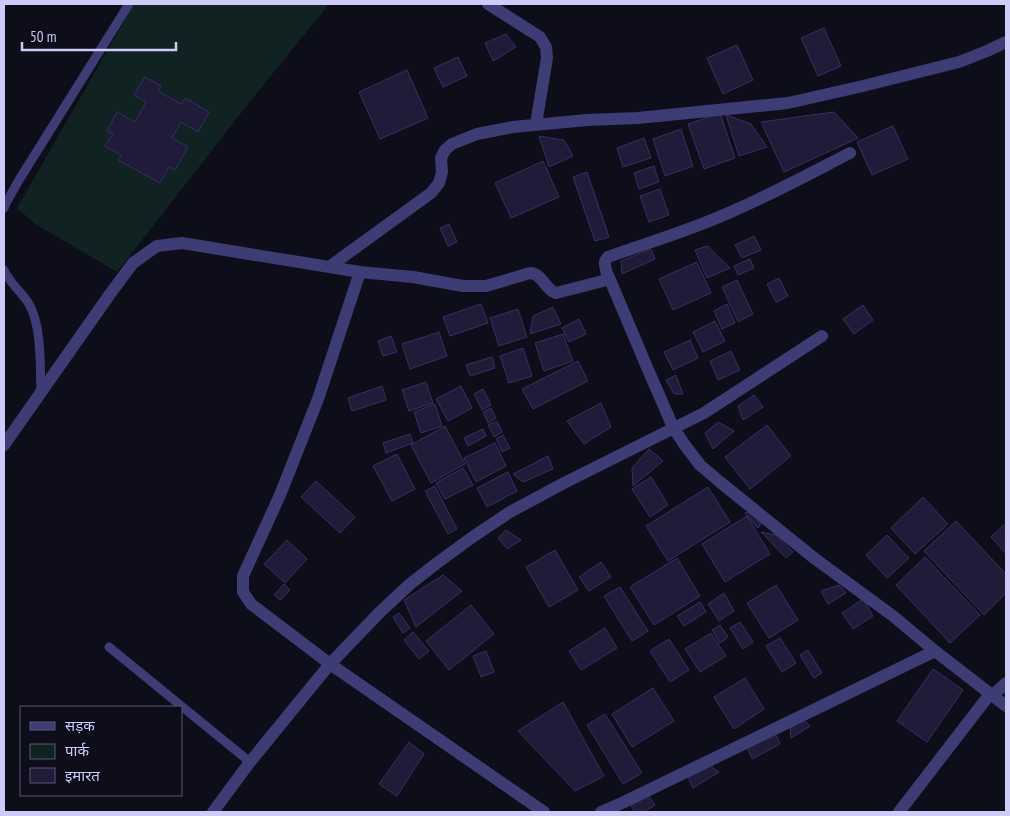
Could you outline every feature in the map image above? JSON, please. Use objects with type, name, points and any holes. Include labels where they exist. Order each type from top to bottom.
[{"type":"street","points":[[488,4],[540,37],[546,47],[536,124]]},
{"type":"street","points":[[329,267],[432,193],[439,183],[442,172],[442,158],[445,150],[452,144],[477,134],[513,126],[638,118],[788,103],[959,62],[987,52],[1006,42]]},
{"type":"street","points":[[850,153],[787,186],[726,214],[689,229],[608,256],[604,264],[646,366],[674,427],[700,465],[814,558],[893,616],[1006,706]]},
{"type":"street","points":[[4,445],[133,263],[157,246],[182,243],[360,272],[413,277],[463,286],[486,286],[534,273],[538,275],[553,293],[603,281],[608,275]]},
{"type":"street","points":[[360,272],[318,399],[280,495],[243,576],[243,592],[251,604],[330,664],[544,812]]},
{"type":"street","points":[[213,812],[250,762],[330,664],[410,584],[474,536],[510,512],[704,413],[822,336]]},
{"type":"street","points":[[601,812],[935,651]]},
{"type":"street","points":[[899,812],[991,695],[1006,682]]},
{"type":"lane","points":[[4,208],[19,180],[129,4]]},
{"type":"lane","points":[[4,270],[8,279],[29,304],[35,319],[38,336],[41,393]]},
{"type":"lane","points":[[109,647],[181,706]]},
{"type":"lane","points":[[182,707],[250,762]]},
{"type":"green space","points":[[134,4],[329,4],[117,272],[35,224],[17,208]]},
{"type":"building","points":[[824,28],[841,66],[818,76],[801,38]]},
{"type":"building","points":[[506,34],[516,47],[493,61],[485,43]]},
{"type":"building","points":[[737,45],[753,80],[723,94],[707,58]]},
{"type":"building","points":[[458,57],[467,76],[443,87],[434,68]]},
{"type":"building","points":[[407,70],[428,118],[380,139],[359,92]]},
{"type":"building","points":[[145,77],[161,86],[158,91],[181,104],[185,98],[209,112],[198,132],[181,122],[172,138],[188,147],[175,170],[169,167],[160,183],[118,160],[121,155],[105,146],[113,134],[107,131],[117,112],[135,122],[146,102],[134,95]]},
{"type":"building","points":[[834,112],[858,138],[784,172],[761,122]]},
{"type":"building","points":[[720,113],[735,158],[704,169],[688,124]]},
{"type":"building","points":[[726,115],[751,124],[767,147],[739,156]]},
{"type":"building","points":[[893,126],[908,159],[872,175],[857,142]]},
{"type":"building","points":[[681,129],[693,166],[665,176],[653,139]]},
{"type":"building","points":[[539,136],[564,140],[573,156],[549,167]]},
{"type":"building","points":[[644,138],[651,158],[623,167],[617,148]]},
{"type":"building","points":[[543,161],[559,197],[511,218],[495,183]]},
{"type":"building","points":[[654,166],[659,182],[639,189],[634,173]]},
{"type":"building","points":[[587,172],[609,237],[595,241],[573,177]]},
{"type":"building","points":[[660,189],[669,215],[649,222],[640,196]]},
{"type":"building","points":[[449,224],[457,242],[448,246],[440,228]]},
{"type":"building","points":[[754,236],[761,250],[742,258],[735,245]]},
{"type":"building","points":[[707,246],[730,268],[707,278],[695,250]]},
{"type":"building","points":[[651,249],[655,259],[622,274],[621,261]]},
{"type":"building","points":[[750,259],[754,268],[738,275],[734,266]]},
{"type":"building","points":[[697,262],[711,293],[673,310],[659,279]]},
{"type":"building","points":[[779,278],[788,296],[776,302],[767,284]]},
{"type":"building","points":[[737,280],[753,314],[738,322],[722,287]]},
{"type":"building","points":[[481,304],[488,323],[450,336],[443,317]]},
{"type":"building","points":[[727,304],[735,323],[722,329],[714,311]]},
{"type":"building","points":[[863,305],[873,320],[854,334],[843,319]]},
{"type":"building","points":[[553,307],[561,324],[530,334],[533,316]]},
{"type":"building","points":[[518,309],[527,337],[499,346],[490,318]]},
{"type":"building","points":[[579,319],[586,334],[569,342],[562,328]]},
{"type":"building","points":[[715,321],[725,341],[703,352],[693,332]]},
{"type":"building","points":[[439,332],[447,356],[410,369],[402,344]]},
{"type":"building","points":[[563,334],[573,361],[544,371],[535,343]]},
{"type":"building","points":[[391,336],[397,352],[383,356],[378,341]]},
{"type":"building","points":[[690,340],[698,358],[673,370],[664,352]]},
{"type":"building","points":[[523,348],[532,376],[509,383],[500,356]]},
{"type":"building","points":[[731,351],[740,370],[718,380],[710,361]]},
{"type":"building","points":[[492,357],[495,368],[470,376],[466,365]]},
{"type":"building","points":[[578,361],[588,381],[533,409],[522,389]]},
{"type":"building","points":[[676,375],[683,394],[674,394],[666,380]]},
{"type":"building","points":[[426,382],[433,403],[409,411],[402,390]]},
{"type":"building","points":[[382,386],[386,400],[352,411],[348,398]]},
{"type":"building","points":[[461,386],[472,408],[448,421],[436,399]]},
{"type":"building","points":[[483,389],[491,405],[482,410],[474,394]]},
{"type":"building","points":[[754,395],[763,407],[743,420],[738,406]]},
{"type":"building","points":[[601,403],[611,427],[584,444],[567,421]]},
{"type":"building","points":[[435,404],[442,426],[421,433],[414,412]]},
{"type":"building","points":[[491,408],[496,418],[488,423],[483,412]]},
{"type":"building","points":[[497,421],[502,432],[494,437],[488,425]]},
{"type":"building","points":[[718,422],[734,431],[713,449],[705,433]]},
{"type":"building","points":[[767,425],[791,456],[750,489],[725,457]]},
{"type":"building","points":[[445,426],[465,464],[431,483],[411,445]]},
{"type":"building","points":[[483,429],[486,436],[468,446],[464,438]]},
{"type":"building","points":[[410,434],[413,443],[386,453],[383,443]]},
{"type":"building","points":[[503,435],[510,448],[502,452],[496,439]]},
{"type":"building","points":[[495,443],[506,466],[476,482],[464,458]]},
{"type":"building","points":[[649,449],[663,461],[633,486],[632,468]]},
{"type":"building","points":[[397,454],[415,489],[392,501],[373,466]]},
{"type":"building","points":[[548,456],[553,469],[523,482],[513,474]]},
{"type":"building","points":[[463,468],[473,485],[445,499],[436,483]]},
{"type":"building","points":[[508,472],[517,491],[487,507],[477,488]]},
{"type":"building","points":[[651,477],[668,505],[650,517],[632,489]]},
{"type":"building","points":[[316,481],[355,517],[340,533],[301,497]]},
{"type":"building","points":[[435,486],[457,529],[448,534],[425,491]]},
{"type":"building","points":[[708,487],[730,522],[668,561],[646,526]]},
{"type":"building","points":[[923,497],[948,524],[915,554],[891,528]]},
{"type":"building","points":[[750,511],[761,524],[758,528],[745,513]]},
{"type":"building","points":[[747,516],[770,554],[725,582],[702,544]]},
{"type":"building","points":[[956,521],[1006,574],[1006,593],[984,615],[924,551]]},
{"type":"building","points":[[1006,523],[1006,554],[991,537]]},
{"type":"building","points":[[506,530],[521,540],[507,549],[498,538]]},
{"type":"building","points":[[761,532],[776,535],[793,552],[786,558]]},
{"type":"building","points":[[887,535],[909,558],[887,578],[866,555]]},
{"type":"building","points":[[287,540],[307,559],[285,583],[264,564]]},
{"type":"building","points":[[555,550],[578,590],[549,607],[526,567]]},
{"type":"building","points":[[925,557],[980,615],[950,643],[896,585]]},
{"type":"building","points":[[677,558],[700,596],[654,625],[630,587]]},
{"type":"building","points":[[601,562],[611,577],[589,591],[579,577]]},
{"type":"building","points":[[443,575],[462,591],[416,627],[404,600]]},
{"type":"building","points":[[284,584],[290,590],[280,600],[274,595]]},
{"type":"building","points":[[776,585],[798,620],[769,638],[747,603]]},
{"type":"building","points":[[839,585],[846,593],[828,604],[821,591]]},
{"type":"building","points":[[620,587],[648,631],[632,641],[604,596]]},
{"type":"building","points":[[724,593],[734,611],[719,621],[708,604]]},
{"type":"building","points":[[863,599],[873,616],[853,629],[842,613]]},
{"type":"building","points":[[700,602],[706,612],[684,626],[677,616]]},
{"type":"building","points":[[471,605],[494,634],[449,670],[426,641]]},
{"type":"building","points":[[399,613],[410,628],[403,633],[393,617]]},
{"type":"building","points":[[740,622],[753,642],[743,649],[730,628]]},
{"type":"building","points":[[720,625],[728,637],[720,643],[712,630]]},
{"type":"building","points":[[605,628],[617,648],[581,670],[569,651]]},
{"type":"building","points":[[413,632],[429,651],[419,659],[404,640]]},
{"type":"building","points":[[711,633],[726,656],[700,672],[685,649]]},
{"type":"building","points":[[780,638],[796,663],[782,672],[766,646]]},
{"type":"building","points":[[669,639],[689,670],[670,682],[650,651]]},
{"type":"building","points":[[808,650],[822,673],[814,678],[800,655]]},
{"type":"building","points":[[486,651],[494,672],[481,677],[473,656]]},
{"type":"building","points":[[933,669],[963,690],[927,742],[897,721]]},
{"type":"building","points":[[745,678],[764,709],[734,729],[714,697]]},
{"type":"building","points":[[653,688],[674,721],[632,747],[612,714]]},
{"type":"building","points":[[563,702],[604,776],[575,791],[518,731]]},
{"type":"building","points":[[605,714],[642,773],[623,784],[587,725]]},
{"type":"building","points":[[801,718],[810,726],[791,738],[790,727]]},
{"type":"building","points":[[775,733],[780,744],[752,759],[747,747]]},
{"type":"building","points":[[409,742],[424,754],[397,796],[379,784]]},
{"type":"building","points":[[710,766],[719,772],[693,788],[688,777]]},
{"type":"building","points":[[648,795],[655,805],[644,812],[635,812],[631,806]]}]
